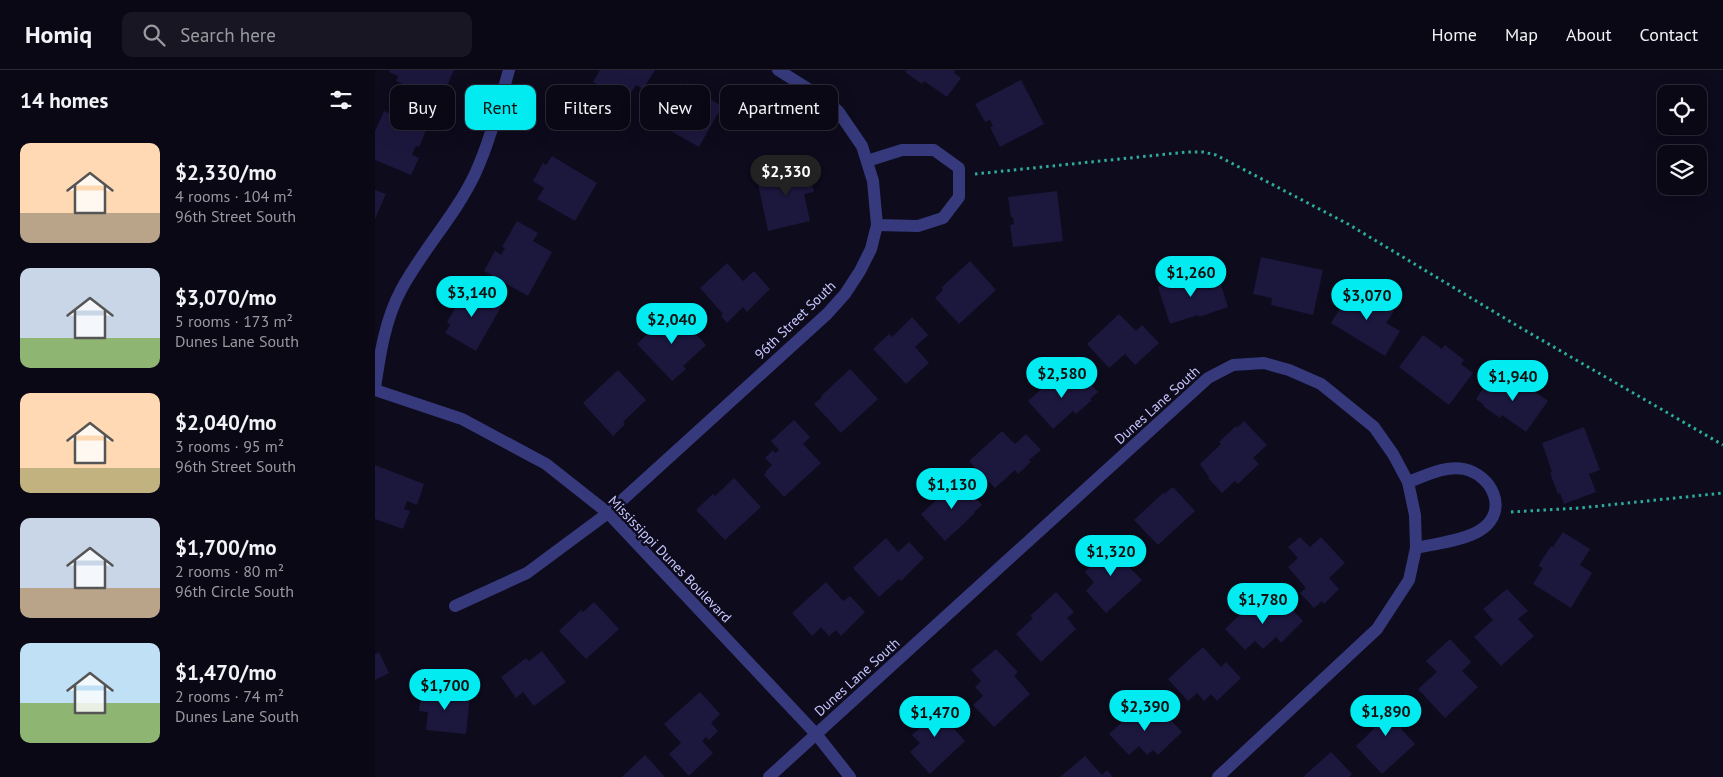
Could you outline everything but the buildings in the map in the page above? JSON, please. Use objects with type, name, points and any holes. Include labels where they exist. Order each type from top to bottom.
[{"type":"street","points":[[375,389],[380,350],[388,321],[402,289],[453,213],[474,175],[488,143],[509,70]]},
{"type":"street","name":"96th Street South","points":[[455,606],[527,573],[608,513],[827,314],[845,294],[860,271],[871,249],[877,225],[873,181],[862,146],[838,111],[823,98],[777,70]]},
{"type":"street","points":[[867,160],[901,150],[934,150],[959,168],[959,197],[943,218],[918,226],[877,225]]},
{"type":"street","name":"Dunes Lane South","points":[[769,777],[1208,378],[1233,365],[1264,363],[1289,370],[1321,384],[1374,426],[1393,454],[1407,482],[1415,515],[1416,548],[1409,580],[1377,629],[1218,777]]},
{"type":"street","name":"Mississippi Dunes Boulevard","points":[[375,389],[462,419],[546,464],[608,513],[816,734],[850,777]]},
{"type":"street","points":[[1407,482],[1443,469],[1463,469],[1480,476],[1491,489],[1497,507],[1493,520],[1482,530],[1468,536],[1416,548]]},
{"type":"path","points":[[959,176],[1187,152],[1203,152],[1216,155],[1347,224],[1723,445]]},
{"type":"path","points":[[1495,513],[1580,508],[1723,493]]}]
